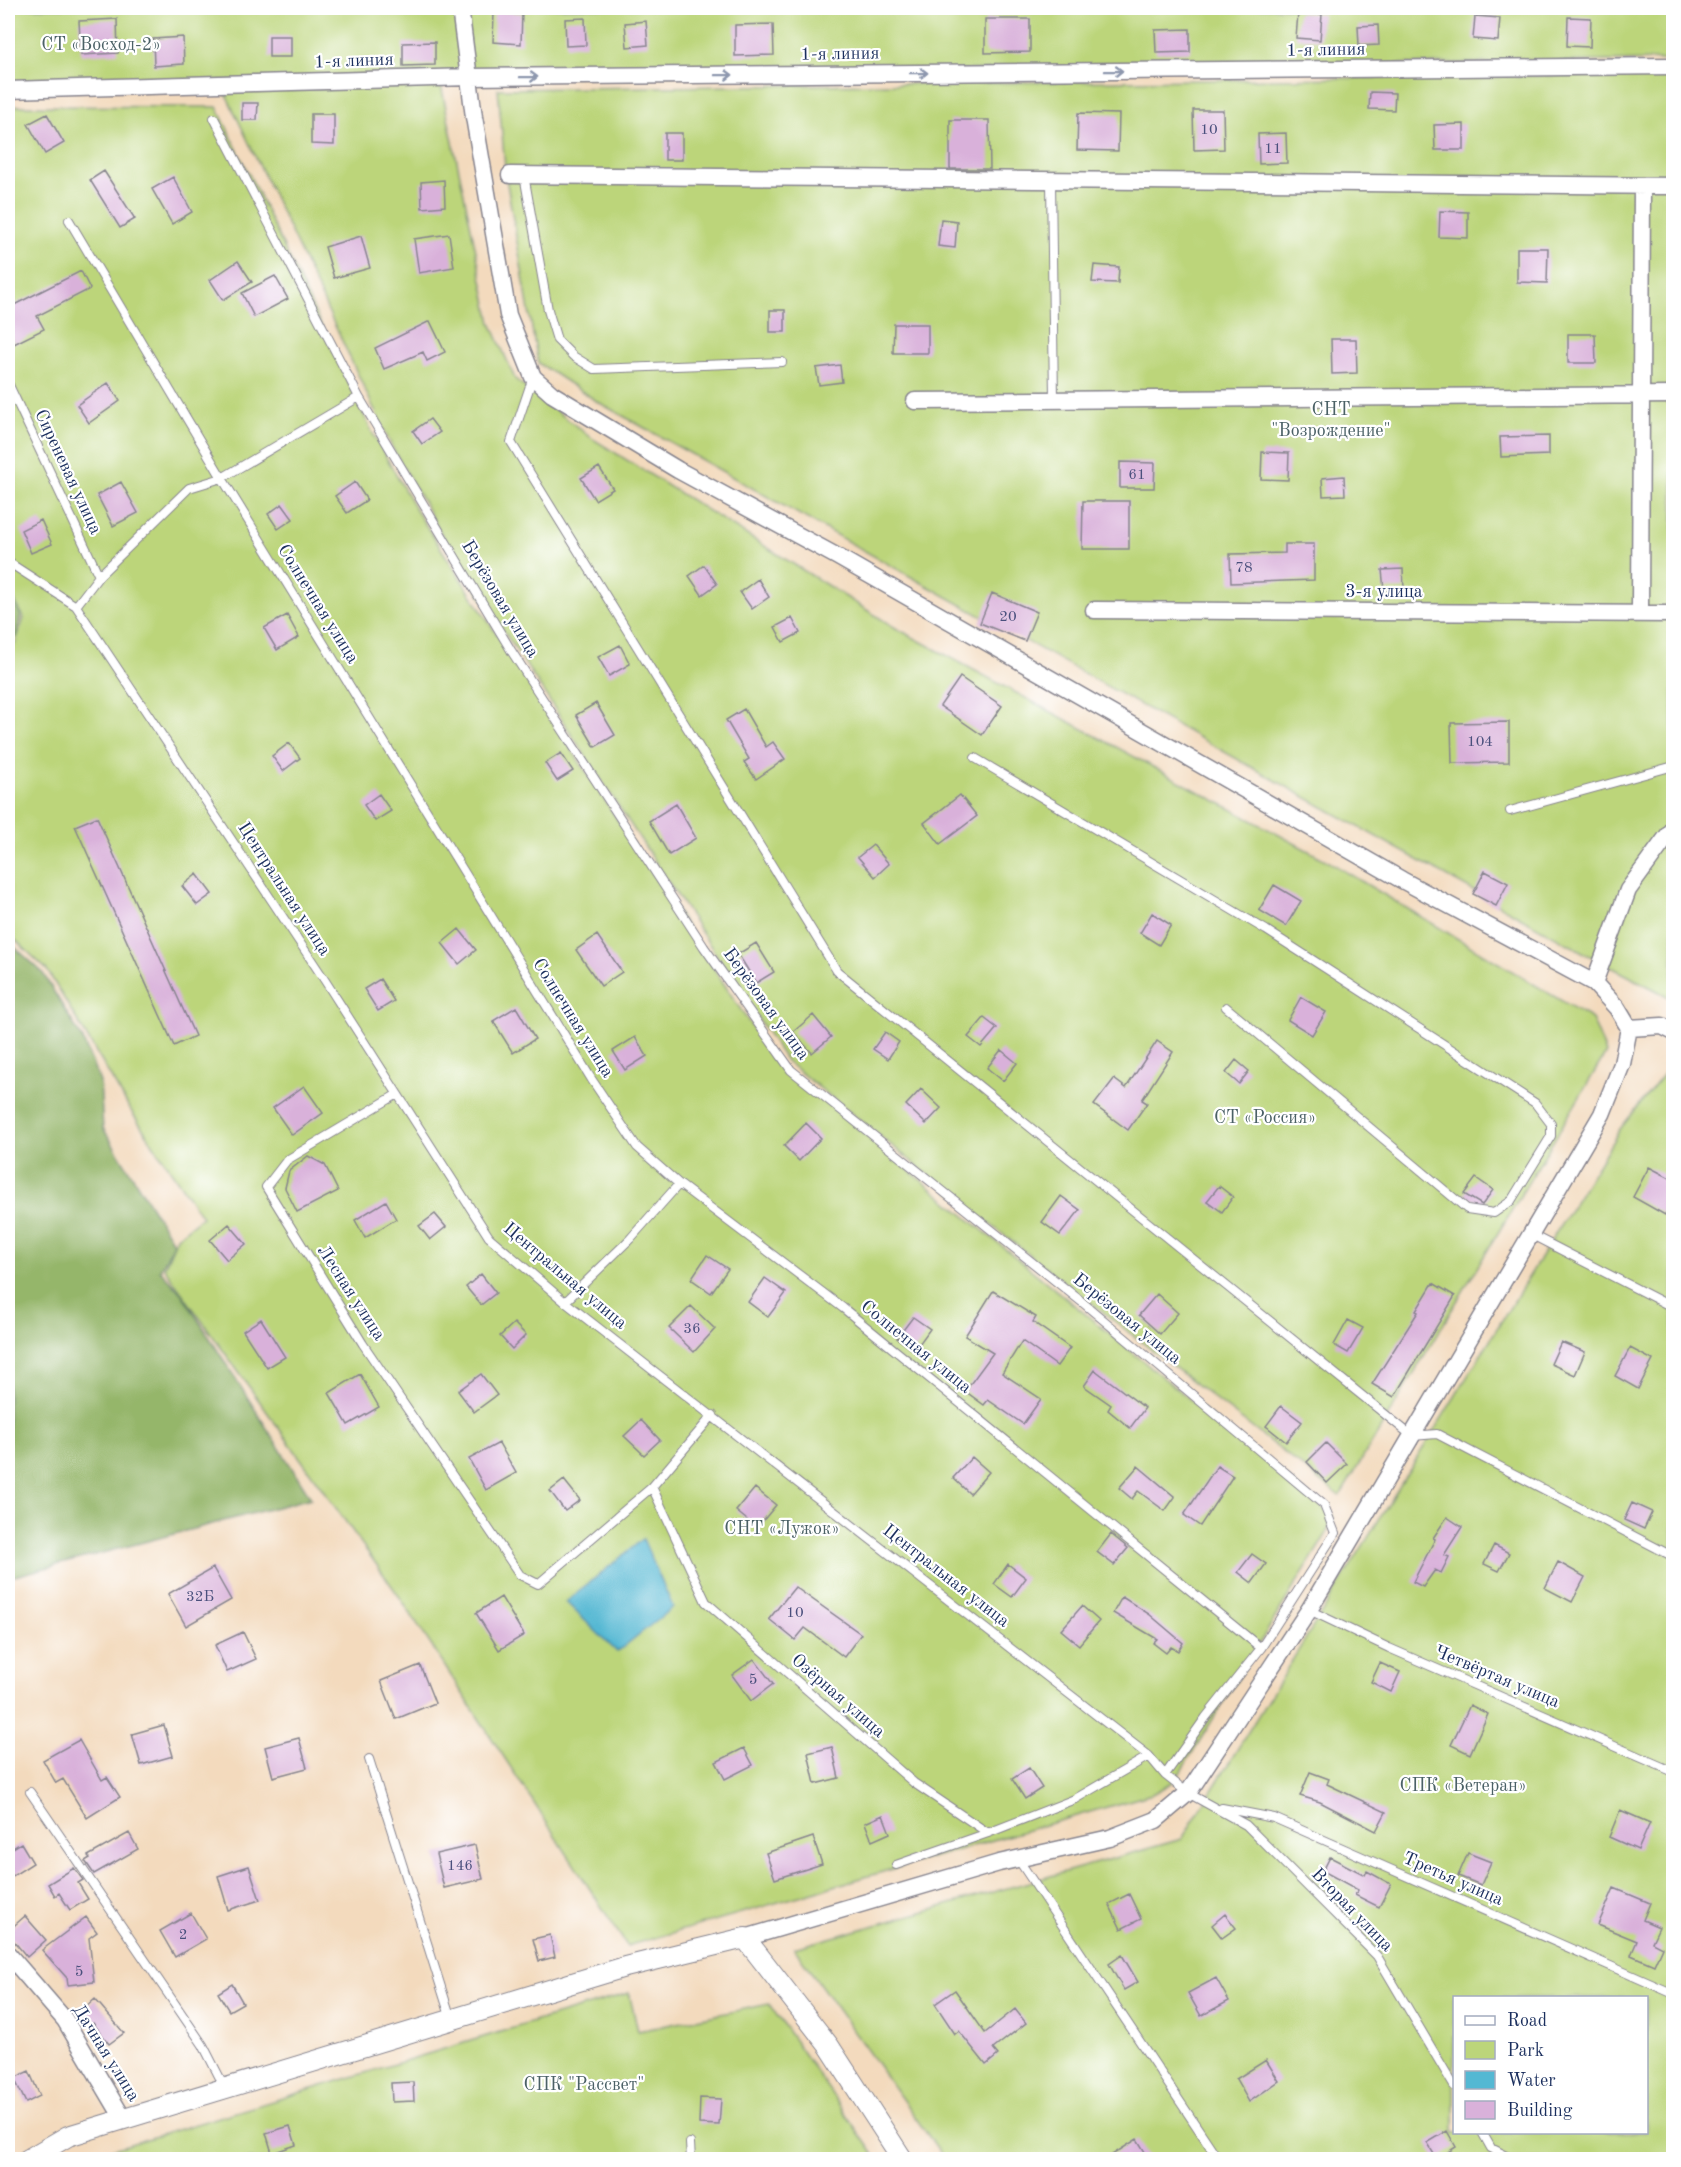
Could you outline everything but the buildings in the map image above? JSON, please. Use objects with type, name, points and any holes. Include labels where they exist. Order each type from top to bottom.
[{"type":"street","points":[[27,2160],[68,2136],[625,1967],[745,1938],[1018,1859],[1110,1838],[1156,1820],[1188,1793],[1309,1610],[1602,1114],[1622,1064],[1629,1028],[1617,1008],[1594,983],[1402,880],[848,563],[678,470],[560,399],[533,377],[508,315],[474,117],[460,8]]},
{"type":"street","name":"1-я линия","points":[[8,90],[470,77],[1674,66]]},
{"type":"street","points":[[517,175],[1674,186]]},
{"type":"street","points":[[1640,612],[1642,187]]},
{"type":"street","points":[[915,401],[1674,395]]},
{"type":"street","name":"3-я улица","points":[[1094,610],[1674,614]]},
{"type":"street","points":[[1594,983],[1628,890],[1674,827]]},
{"type":"street","points":[[1629,1028],[1662,1026],[1674,1032]]},
{"type":"street","points":[[745,1938],[830,2046],[903,2160]]},
{"type":"street","name":"Дачная улица","points":[[8,1954],[65,2020],[124,2120]]},
{"type":"lane","name":"Берёзовая улица","points":[[214,118],[359,397],[512,652],[704,947],[791,1070],[1082,1302],[1324,1505],[1335,1533],[1261,1648],[1206,1717],[1165,1775]]},
{"type":"lane","points":[[517,175],[557,340],[573,356],[594,369],[782,362]]},
{"type":"lane","points":[[1051,181],[1054,399]]},
{"type":"lane","name":"Солнечная улица","points":[[69,220],[222,478],[591,1080],[637,1147],[679,1184],[843,1308],[1261,1648]]},
{"type":"lane","points":[[533,377],[511,442],[837,971],[1412,1436],[1437,1434],[1674,1557]]},
{"type":"lane","name":"Сиреневая улица","points":[[8,382],[99,576]]},
{"type":"lane","points":[[76,606],[99,576],[189,488],[222,478],[359,397]]},
{"type":"lane","name":"Центральная улица","points":[[8,562],[76,606],[322,976],[396,1095],[489,1237],[566,1302],[713,1414],[1149,1756],[1165,1775],[1188,1793]]},
{"type":"lane","points":[[975,758],[1266,930],[1535,1103],[1551,1124],[1551,1136],[1511,1202],[1494,1213],[1467,1209],[1226,1007]]},
{"type":"lane","points":[[1510,811],[1674,766]]},
{"type":"lane","name":"Лесная улица","points":[[396,1095],[287,1160],[266,1187],[363,1344],[520,1575],[538,1584],[652,1488]]},
{"type":"lane","points":[[566,1302],[630,1239],[679,1184]]},
{"type":"lane","points":[[1532,1235],[1674,1308]]},
{"type":"lane","points":[[652,1488],[713,1414]]},
{"type":"lane","name":"Озёрная улица","points":[[652,1488],[706,1602],[914,1783],[988,1833]]},
{"type":"lane","name":"Четвёртая улица","points":[[1309,1610],[1389,1648],[1674,1772]]},
{"type":"lane","points":[[896,1865],[988,1833],[1075,1799],[1149,1756]]},
{"type":"lane","points":[[369,1758],[452,2020]]},
{"type":"lane","points":[[30,1792],[203,2045],[226,2089]]},
{"type":"lane","name":"Вторая улица","points":[[1188,1793],[1216,1806],[1246,1825],[1377,1956],[1453,2083]]},
{"type":"lane","name":"Третья улица","points":[[1216,1806],[1274,1818],[1674,1994]]},
{"type":"lane","points":[[1018,1859],[1219,2160]]},
{"type":"lane","points":[[1483,2134],[1491,2148],[1515,2160]]},
{"type":"lane","points":[[690,2143],[691,2160]]},
{"type":"green space","name":"СТ «Восход-2»","points":[[8,8],[1673,8],[1674,60],[8,84]]},
{"type":"green space","name":"СНТ \"Возрождение\"","points":[[1673,74],[1673,999],[1588,955],[598,402],[538,363],[506,178],[498,89]]},
{"type":"green space","name":"СТ «Россия»","points":[[441,85],[491,323],[515,379],[593,439],[894,627],[1331,863],[1592,1019],[1606,1053],[1340,1496],[1005,1236],[786,1061],[453,554],[392,447],[225,92]]},
{"type":"green space","name":"СНТ «Лужок»","points":[[8,106],[217,107],[372,432],[416,510],[778,1067],[829,1105],[1333,1516],[1326,1535],[1175,1781],[1152,1794],[627,1946],[399,1596],[164,1268],[177,1237],[202,1217],[133,1114],[47,970],[8,933],[8,647],[15,644],[24,618],[8,588]]},
{"type":"green space","points":[[8,591],[21,615],[16,637],[8,640]]},
{"type":"green space","points":[[8,941],[42,972],[82,1038],[100,1082],[103,1128],[174,1244],[160,1270],[182,1294],[311,1498],[15,1576],[8,1575]]},
{"type":"green space","name":"СПК «Ветеран»","points":[[1673,1063],[1673,2159],[945,2159],[794,1948],[1182,1839],[1620,1129]]},
{"type":"green space","name":"СПК \"Рассвет\"","points":[[629,1993],[638,2031],[769,2004],[877,2159],[68,2160],[104,2152]]},
{"type":"water","points":[[643,1539],[673,1607],[617,1652],[566,1602]]}]
